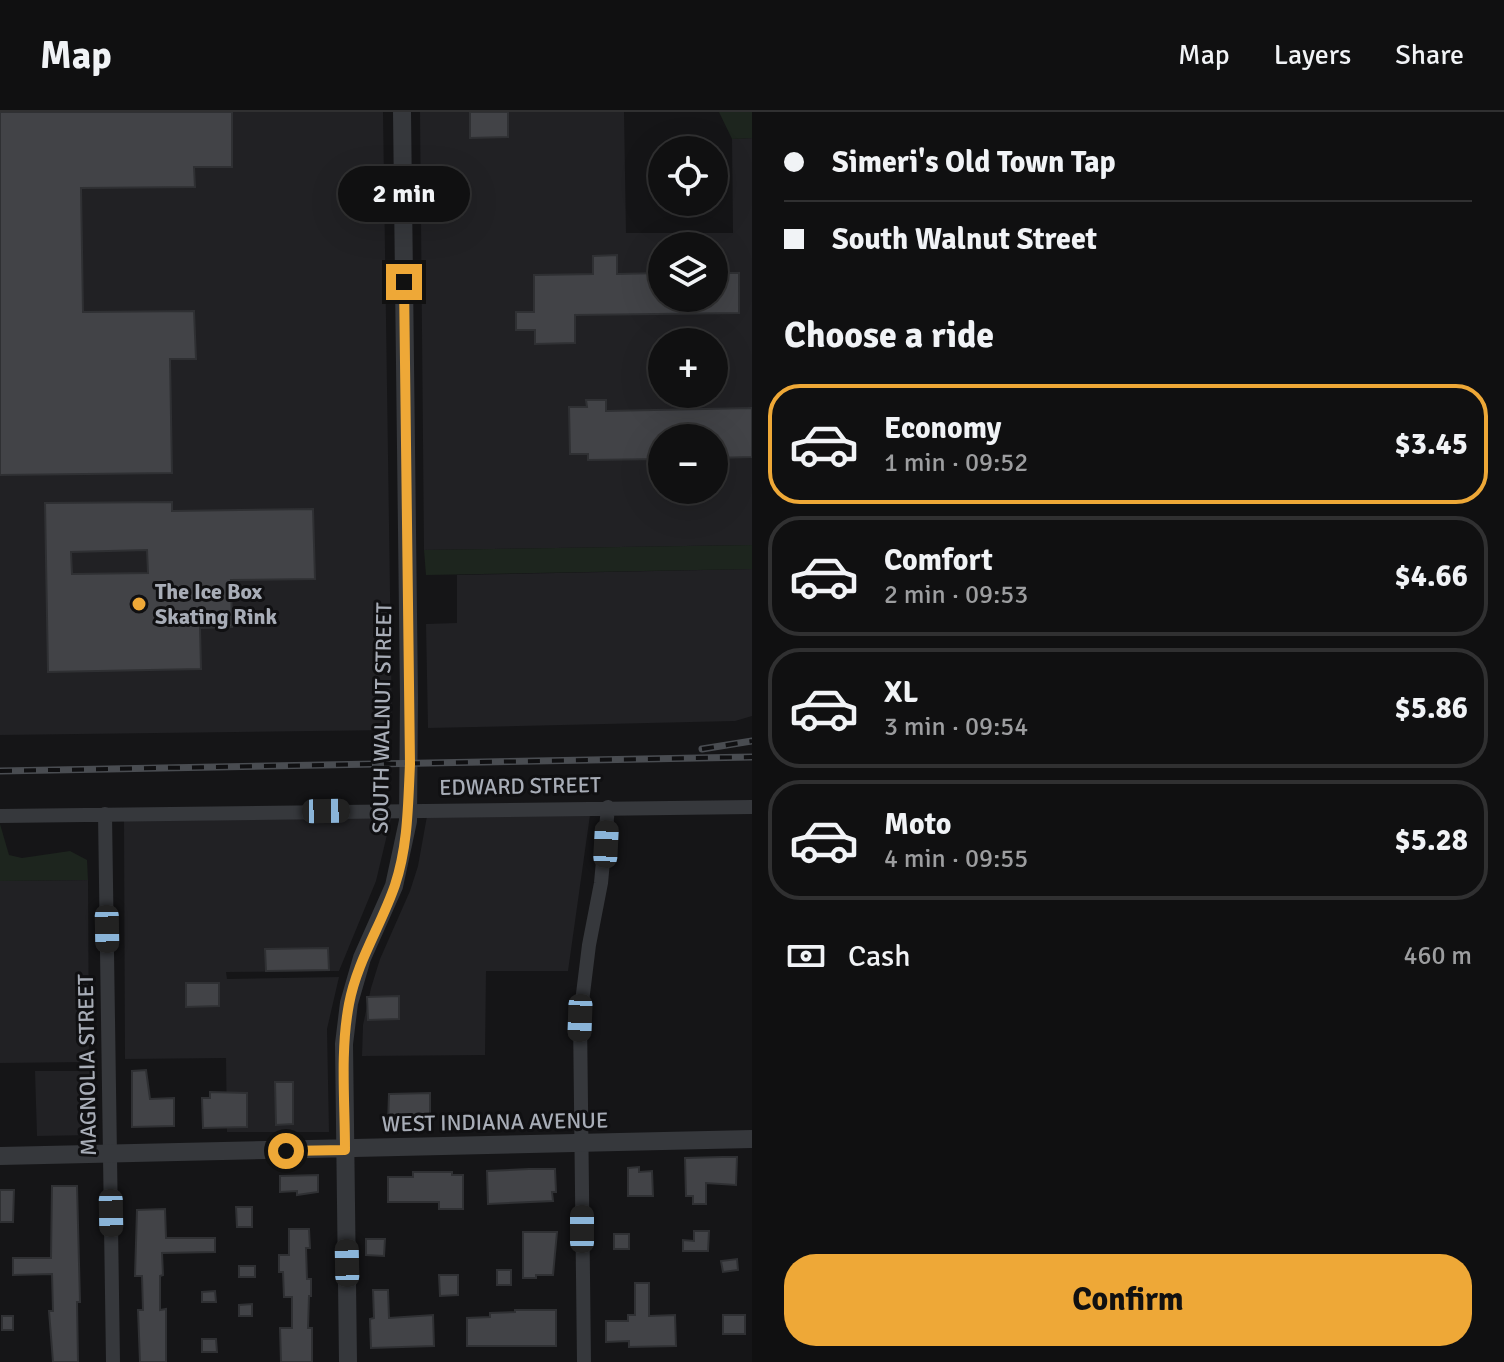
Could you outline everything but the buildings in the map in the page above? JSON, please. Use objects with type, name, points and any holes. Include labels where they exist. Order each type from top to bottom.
[{"type":"street","name":"SOUTH WALNUT STREET","points":[[348,1362],[344,1044],[349,1003],[362,958],[397,877],[406,836],[410,764],[402,112]]},
{"type":"street","points":[[584,1362],[580,1018],[603,870],[608,807]]},
{"type":"street","name":"EDWARD STREET","points":[[0,816],[752,807]]},
{"type":"street","name":"MAGNOLIA STREET","points":[[105,814],[113,1362]]},
{"type":"street","name":"WEST INDIANA AVENUE","points":[[0,1156],[752,1139]]},
{"type":"shaded area","points":[[0,112],[383,112],[392,730],[0,735]]},
{"type":"shaded area","points":[[420,112],[624,112],[626,233],[648,233],[648,312],[728,312],[728,233],[733,233],[732,139],[752,138],[752,545],[424,550]]},
{"type":"shaded area","points":[[719,112],[752,112],[752,138],[732,139]]},
{"type":"shaded area","points":[[752,545],[752,569],[426,575],[424,550]]},
{"type":"shaded area","points":[[752,569],[752,716],[735,721],[428,728],[426,624],[457,623],[457,575]]},
{"type":"shaded area","points":[[590,815],[568,971],[486,971],[485,1055],[362,1056],[363,1025],[371,988],[380,959],[410,891],[427,816]]},
{"type":"shaded area","points":[[391,818],[376,881],[339,971],[226,972],[227,979],[339,977],[327,1029],[329,1132],[227,1132],[226,1058],[125,1059],[124,821]]},
{"type":"shaded area","points":[[0,824],[9,855],[22,858],[70,851],[87,860],[88,880],[0,881]]},
{"type":"shaded area","points":[[88,880],[89,1062],[0,1063],[0,881]]},
{"type":"shaded area","points":[[35,1071],[91,1071],[92,1135],[37,1136]]},
{"type":"railway","points":[[702,749],[752,741]]},
{"type":"railway","points":[[0,771],[752,757]]},
{"type":"place","name":"The Ice Box Skating Rink","points":[[139,604]]},
{"type":"route","points":[[286,1151],[345,1150],[344,1044],[349,1003],[362,958],[400,869],[406,836],[410,764],[404,282]]}]
